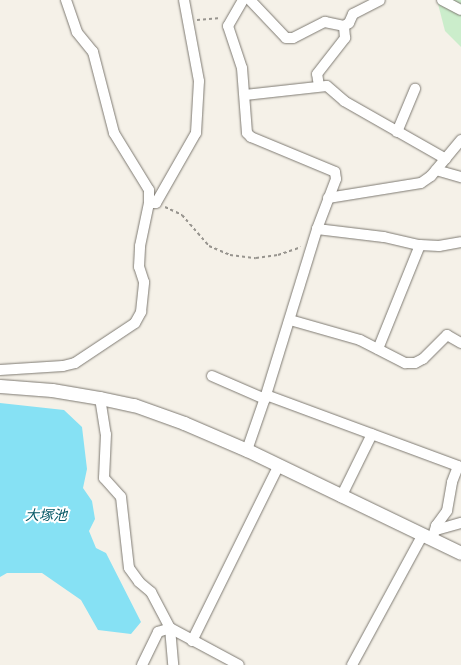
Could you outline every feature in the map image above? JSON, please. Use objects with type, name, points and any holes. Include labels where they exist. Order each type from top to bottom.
[{"type":"street","points":[[66,0],[77,32],[93,52],[114,133],[145,179],[152,203]]},
{"type":"street","points":[[0,370],[63,366],[75,363],[136,323],[141,312],[144,282],[139,267],[140,246],[152,203],[196,133],[199,81],[184,0]]},
{"type":"street","points":[[243,0],[232,16],[228,26],[242,68],[245,95],[246,133],[251,137],[335,172],[336,179],[313,242],[290,320],[247,450]]},
{"type":"street","points":[[250,0],[286,38],[293,38],[325,22],[344,26],[349,23],[353,14],[380,0]]},
{"type":"street","points":[[442,0],[461,10]]},
{"type":"street","points":[[319,86],[316,74],[345,38],[344,26]]},
{"type":"street","points":[[245,95],[327,86],[344,101],[363,110],[397,132],[446,159]]},
{"type":"street","points":[[397,132],[414,89]]},
{"type":"street","points":[[328,198],[415,185],[431,176],[461,140]]},
{"type":"street","points":[[436,170],[461,177]]},
{"type":"street","points":[[317,230],[384,237],[420,245],[439,246],[461,242]]},
{"type":"street","points":[[378,349],[420,245]]},
{"type":"street","points":[[290,320],[360,340],[398,360],[416,363],[447,335],[461,343]]},
{"type":"street","points":[[212,376],[265,397],[460,464],[452,482],[447,511],[430,535],[352,665]]},
{"type":"street","points":[[0,386],[52,390],[134,405],[247,450],[278,467],[341,497],[430,535],[461,553]]},
{"type":"street","points":[[100,398],[106,434],[104,478],[121,497],[130,568],[139,582],[150,592],[170,628],[173,665]]},
{"type":"street","points":[[341,497],[372,434]]},
{"type":"street","points":[[192,641],[278,467]]},
{"type":"street","points":[[430,535],[461,523]]},
{"type":"street","points":[[142,665],[158,632],[170,628],[239,665]]},
{"type":"path","points":[[187,20],[232,16]]},
{"type":"path","points":[[152,203],[182,215],[209,246],[230,255],[256,258],[278,255],[313,242]]},
{"type":"green space","points":[[437,0],[461,0],[461,47],[445,31]]},
{"type":"water","name":"大塚池","points":[[0,403],[64,410],[82,427],[87,469],[83,488],[92,501],[95,519],[89,531],[96,548],[106,553],[141,622],[131,634],[98,630],[81,600],[42,573],[7,573],[0,577]]}]
